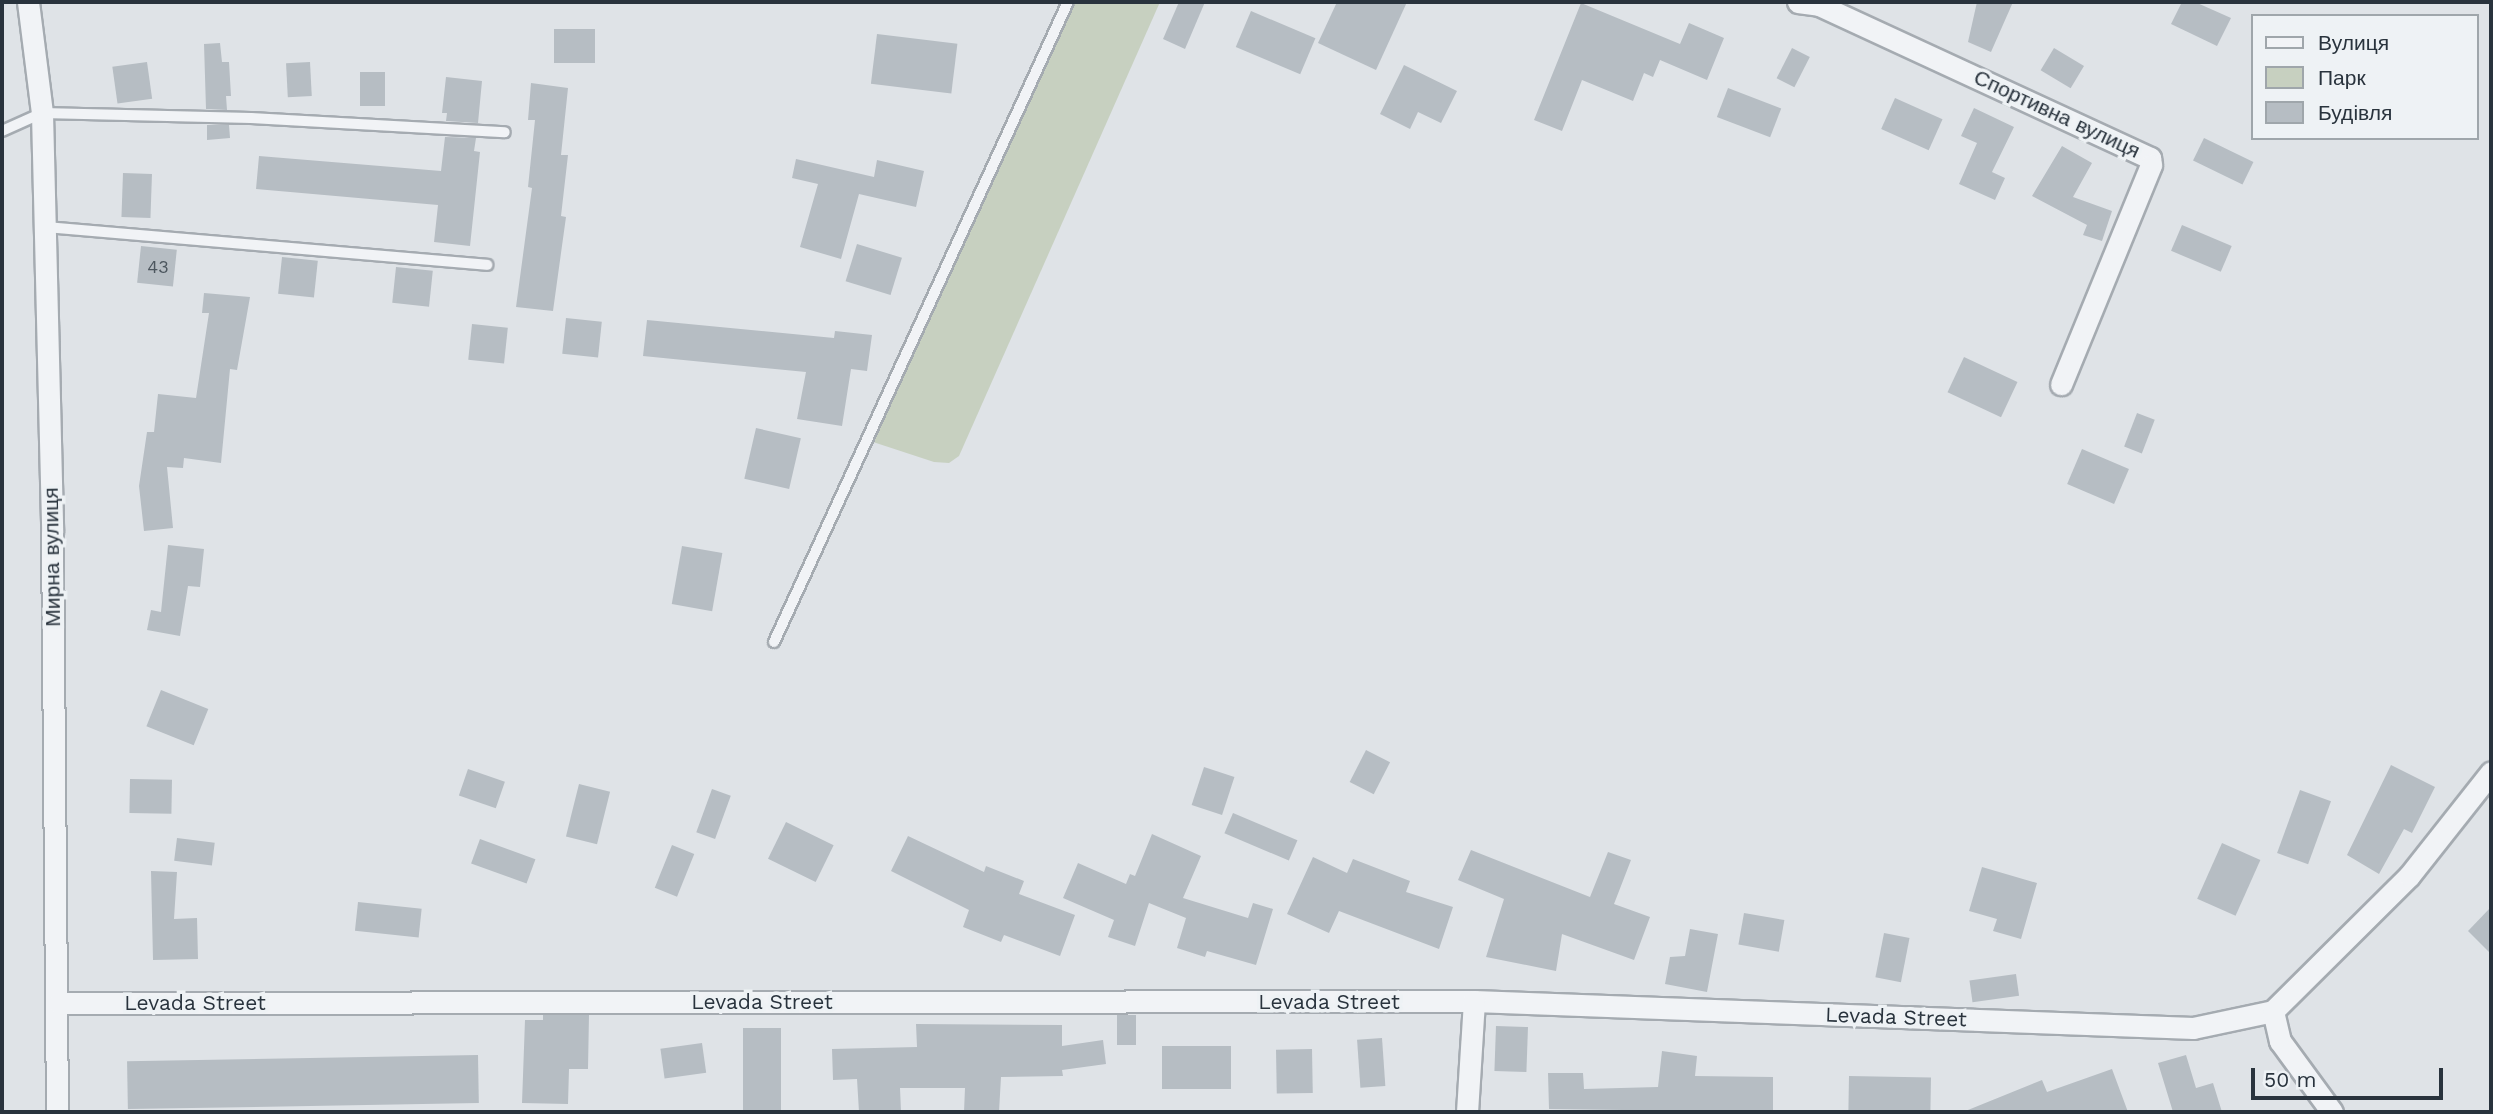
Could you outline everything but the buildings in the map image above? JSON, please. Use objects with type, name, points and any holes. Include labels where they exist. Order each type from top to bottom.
[{"type":"street","name":"Мирна вулиця","points":[[28,2],[42,113],[58,1003],[57,1112]]},
{"type":"street","name":"Спортивна вулиця","points":[[1798,2],[1820,3],[2150,158],[2151,165],[2061,384]]},
{"type":"street","points":[[2332,1112],[2280,1041],[2273,1011],[2409,876],[2491,772]]},
{"type":"street","name":"Levada Street","points":[[58,1003],[1474,1001],[2193,1028],[2273,1011]]},
{"type":"street","points":[[1467,1112],[1474,1001]]},
{"type":"lane","points":[[774,642],[1068,2]]},
{"type":"lane","points":[[2,131],[42,113],[251,118],[505,132]]},
{"type":"lane","points":[[45,228],[487,265]]},
{"type":"green space","points":[[1068,2],[1160,2],[959,456],[949,463],[934,462],[867,440]]}]
